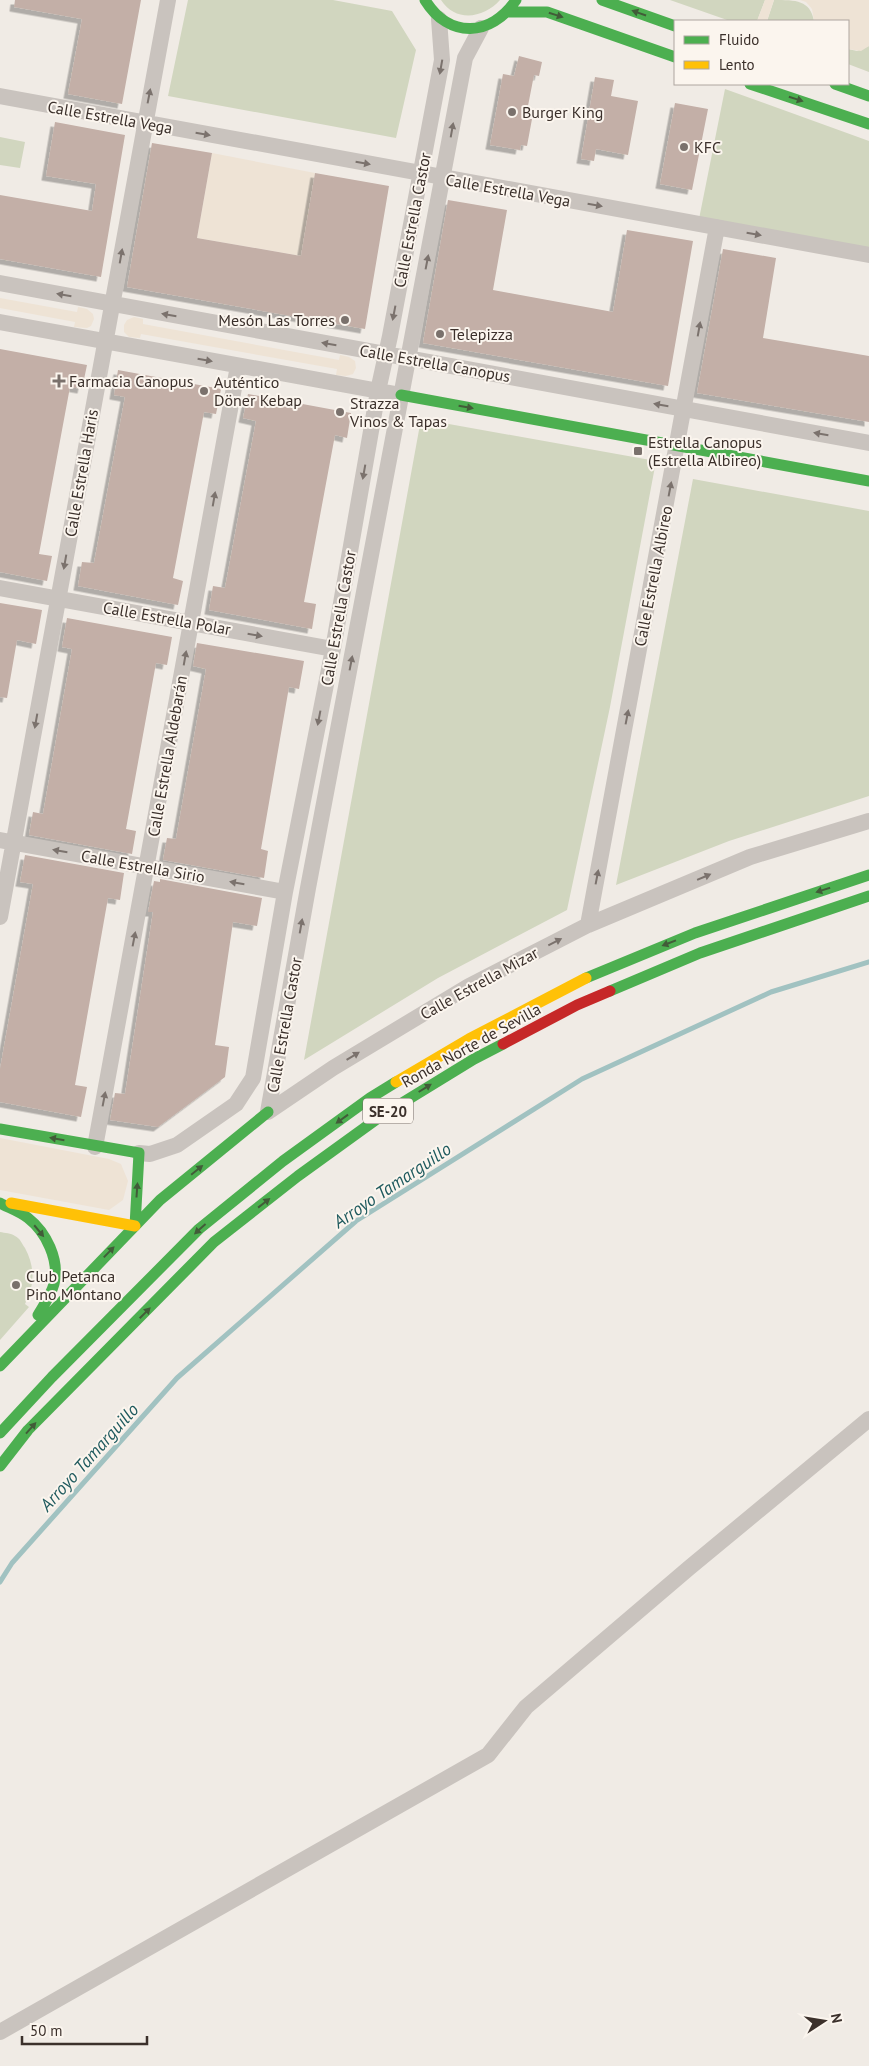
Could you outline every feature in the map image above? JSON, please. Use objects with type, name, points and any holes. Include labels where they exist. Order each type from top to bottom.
[{"type":"main road","points":[[425,0],[440,19],[455,27],[464,29],[482,28],[496,22],[508,12],[516,0]]},
{"type":"main road","points":[[602,0],[674,26]]},
{"type":"main road","points":[[508,12],[546,12],[674,57]]},
{"type":"main road","points":[[753,85],[869,124]]},
{"type":"main road","points":[[838,85],[869,96]]},
{"type":"main road","points":[[401,396],[869,481]]},
{"type":"main road","name":"Ronda Norte de Sevilla","points":[[0,1433],[52,1377],[199,1229],[283,1161],[370,1098],[469,1039],[565,988],[612,966],[695,934],[869,875]]},
{"type":"main road","name":"Ronda Norte de Sevilla","points":[[0,1466],[28,1430],[214,1242],[298,1176],[381,1116],[474,1059],[577,1005],[700,953],[869,896]]},
{"type":"main road","name":"Calle Estrella Mizar","points":[[14,1350],[160,1200],[268,1112]]},
{"type":"main road","points":[[0,1129],[139,1154],[135,1226],[0,1202]]},
{"type":"main road","points":[[0,1202],[28,1218],[44,1236],[55,1263],[55,1279],[51,1293],[37,1318],[0,1366]]},
{"type":"street","name":"Calle Estrella Haris","points":[[0,917],[7,841],[58,599],[168,0]]},
{"type":"street","name":"Calle Estrella Castor","points":[[139,1154],[150,1154],[177,1145],[236,1104],[253,1078],[285,892],[333,649],[378,391],[443,55],[440,19]]},
{"type":"street","name":"Calle Estrella Castor","points":[[268,1112],[465,58],[470,46],[482,28]]},
{"type":"street","name":"Calle Estrella Vega","points":[[0,96],[869,255]]},
{"type":"street","name":"Calle Estrella Albireo","points":[[588,925],[685,409],[717,227]]},
{"type":"street","name":"Calle Estrella Canopus","points":[[0,283],[869,443]]},
{"type":"street","points":[[0,322],[401,396]]},
{"type":"street","name":"Calle Estrella Aldebarán","points":[[95,1146],[238,366]]},
{"type":"street","name":"Calle Estrella Polar","points":[[0,588],[333,649]]},
{"type":"street","name":"Calle Estrella Mizar","points":[[268,1112],[333,1068],[469,986],[588,925],[750,857],[869,821]]},
{"type":"street","name":"Calle Estrella Sirio","points":[[7,841],[285,892]]},
{"type":"street","points":[[0,2032],[488,1756],[526,1707],[689,1568],[869,1420]]},
{"type":"green space","points":[[188,0],[333,0],[392,11],[416,50],[396,138],[168,96]]},
{"type":"green space","points":[[441,0],[500,0],[486,11],[478,14],[462,15],[447,7]]},
{"type":"green space","points":[[670,0],[765,0],[757,20],[727,20]]},
{"type":"green space","points":[[774,0],[789,0],[805,5],[812,14],[814,20],[767,20]]},
{"type":"green space","points":[[869,46],[869,72],[849,64],[849,49],[857,51]]},
{"type":"green space","points":[[725,89],[869,141],[869,255],[698,224]]},
{"type":"green space","points":[[0,137],[25,142],[20,168],[0,165]]},
{"type":"green space","points":[[421,419],[656,461],[610,707],[567,910],[438,978],[304,1060]]},
{"type":"green space","points":[[693,479],[869,511],[869,796],[729,841],[616,885]]},
{"type":"green space","name":"Club Petanca Pino Montano","points":[[0,1232],[12,1234],[20,1240],[31,1262],[32,1283],[25,1304],[29,1307],[0,1340]]},
{"type":"shaded area","points":[[765,0],[774,0],[767,20],[757,20]]},
{"type":"shaded area","points":[[800,0],[869,0],[869,46],[861,51],[849,49],[849,20],[814,20],[812,9],[806,2]]},
{"type":"shaded area","points":[[212,153],[315,173],[301,256],[197,238]]},
{"type":"shaded area","points":[[0,298],[77,312],[78,307],[87,309],[93,314],[94,319],[91,326],[87,328],[74,327],[75,322],[0,308]]},
{"type":"shaded area","points":[[134,317],[143,319],[143,324],[339,360],[340,355],[349,357],[355,361],[356,368],[353,374],[346,376],[336,375],[337,369],[141,334],[140,338],[129,337],[124,332],[124,325],[127,320]]},
{"type":"shaded area","points":[[0,1138],[109,1159],[121,1164],[128,1181],[123,1200],[109,1210],[0,1190]]},
{"type":"building","points":[[15,0],[141,0],[122,104],[68,94],[82,19],[14,7]]},
{"type":"building","name":"Burger King","points":[[519,56],[542,62],[539,76],[534,75],[527,111],[530,112],[529,119],[532,119],[527,146],[521,145],[520,150],[490,145],[503,74],[514,76]]},
{"type":"building","points":[[595,77],[614,80],[611,96],[638,101],[628,155],[596,149],[594,161],[581,159]]},
{"type":"building","name":"KFC","points":[[675,103],[708,109],[692,190],[660,184]]},
{"type":"building","points":[[55,122],[125,135],[101,277],[0,259],[0,195],[92,211],[96,184],[46,176]]},
{"type":"building","points":[[152,143],[212,153],[197,238],[301,256],[315,173],[389,186],[365,329],[127,287]]},
{"type":"building","points":[[448,200],[507,210],[493,290],[613,312],[627,230],[693,241],[668,386],[423,343]]},
{"type":"building","points":[[723,249],[776,258],[763,338],[869,356],[869,422],[697,393]]},
{"type":"building","points":[[0,349],[87,365],[82,389],[70,387],[39,554],[52,556],[47,581],[0,572]]},
{"type":"building","points":[[118,370],[221,389],[216,414],[204,412],[173,578],[183,581],[178,605],[78,586],[82,562],[94,563],[125,397],[114,395]]},
{"type":"building","points":[[248,394],[351,413],[347,438],[335,435],[304,602],[316,604],[312,629],[209,610],[213,586],[225,588],[256,421],[243,418]]},
{"type":"building","points":[[0,603],[42,610],[36,644],[17,640],[7,698],[0,697]]},
{"type":"building","points":[[67,618],[172,637],[167,665],[156,663],[126,829],[136,831],[132,854],[29,835],[33,812],[43,814],[72,649],[62,647]]},
{"type":"building","points":[[197,643],[304,661],[299,689],[289,687],[261,849],[268,851],[264,878],[163,860],[167,838],[176,839],[206,669],[193,666]]},
{"type":"building","points":[[25,855],[124,873],[120,900],[108,898],[75,1085],[87,1087],[81,1117],[0,1102],[0,1069],[33,884],[20,882]]},
{"type":"building","points":[[160,879],[262,898],[257,926],[233,922],[215,1045],[229,1047],[225,1077],[158,1127],[110,1120],[115,1093],[125,1094],[153,912],[148,912],[154,881],[160,882]]},
{"type":"waterway","name":"Arroyo Tamarguillo","points":[[0,1582],[12,1563],[177,1378],[356,1221],[582,1079],[771,992],[869,962]]},
{"type":"traffic: fast","points":[[425,0],[435,13],[446,22],[458,27],[470,28],[483,27],[495,21],[516,0]]},
{"type":"traffic: fast","points":[[602,0],[674,26]]},
{"type":"traffic: fast","points":[[508,12],[547,12],[674,57]]},
{"type":"traffic: fast","points":[[753,85],[869,124]]},
{"type":"traffic: fast","points":[[838,85],[869,96]]},
{"type":"traffic: fast","points":[[401,395],[869,481]]},
{"type":"traffic: fast","points":[[586,978],[695,933],[869,875]]},
{"type":"traffic: fast","points":[[610,991],[700,953],[869,896]]},
{"type":"traffic: fast","points":[[0,1466],[28,1430],[214,1242],[298,1176],[381,1116],[474,1059],[503,1044]]},
{"type":"traffic: fast","points":[[0,1433],[52,1377],[199,1229],[283,1161],[370,1098],[396,1082]]},
{"type":"traffic: fast","points":[[0,1366],[160,1200],[268,1112]]},
{"type":"traffic: fast","points":[[0,1129],[139,1153],[135,1226]]},
{"type":"traffic: fast","points":[[0,1203],[21,1213],[35,1224],[50,1247],[55,1266],[54,1284],[38,1315]]},
{"type":"traffic: slow","points":[[396,1082],[469,1039],[586,978]]},
{"type":"traffic: slow","points":[[11,1203],[135,1226]]},
{"type":"traffic: jam","points":[[503,1044],[577,1005],[610,991]]},
{"type":"place","name":"Burger King","points":[[512,112]]},
{"type":"place","name":"KFC","points":[[684,147]]},
{"type":"place","name":"Mesón Las Torres","points":[[345,320]]},
{"type":"place","name":"Telepizza","points":[[440,334]]},
{"type":"place","name":"Farmacia Canopus","points":[[59,381]]},
{"type":"place","name":"Auténtico Döner Kebap","points":[[204,391]]},
{"type":"place","name":"Strazza Vinos & Tapas","points":[[340,412]]},
{"type":"place","name":"Estrella Canopus (Estrella Albireo)","points":[[638,451]]},
{"type":"place","name":"Club Petanca Pino Montano","points":[[16,1285]]}]
